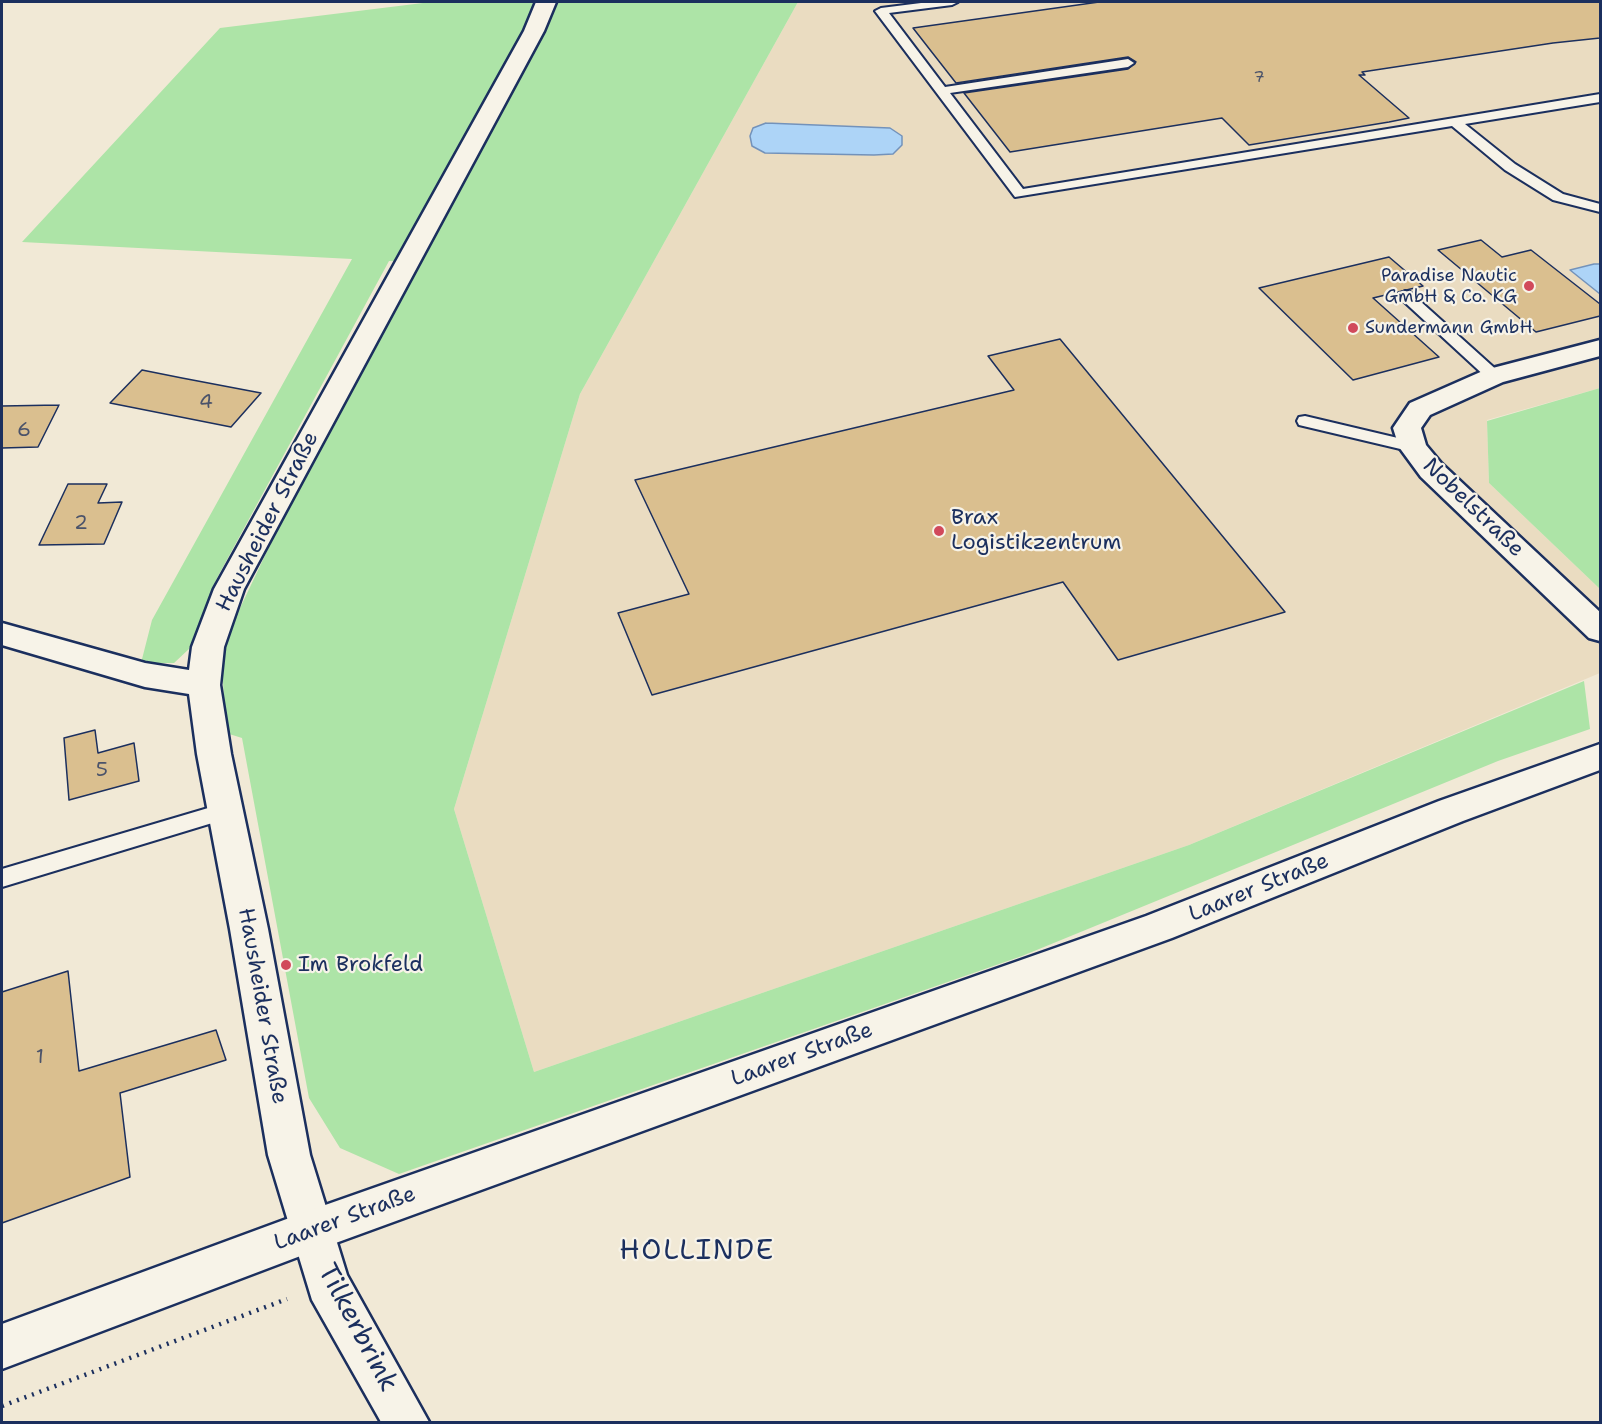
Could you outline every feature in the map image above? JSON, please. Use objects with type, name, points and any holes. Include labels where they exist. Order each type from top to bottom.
[{"type":"street","name":"Hausheider Straße","points":[[311,1231],[289,1155],[214,754],[204,685],[208,647],[229,589],[534,31],[546,2]]},
{"type":"street","name":"Nobelstraße","points":[[1600,348],[1494,376],[1420,409],[1407,429],[1413,447],[1431,470],[1600,630]]},
{"type":"street","points":[[2,634],[145,675],[204,685]]},
{"type":"street","name":"Laarer Straße","points":[[2,1347],[311,1231],[1159,927],[1451,811],[1600,757]]},
{"type":"street","name":"Tilkerbrink","points":[[311,1231],[328,1284],[406,1422]]},
{"type":"lane","points":[[952,2],[881,11],[1020,194],[1600,98]]},
{"type":"lane","points":[[940,91],[1128,63]]},
{"type":"lane","points":[[1454,122],[1510,167],[1558,197],[1600,208]]},
{"type":"lane","points":[[1405,295],[1494,376]]},
{"type":"lane","points":[[1305,421],[1413,447]]},
{"type":"lane","points":[[2,878],[225,811]]},
{"type":"path","points":[[2,1406],[328,1284]]},
{"type":"shaded area","points":[[798,2],[1600,2],[1600,388],[1487,420],[1489,483],[1600,589],[1600,673],[1189,845],[534,1072],[454,809],[580,394]]},
{"type":"green space","points":[[431,2],[798,2],[580,394],[454,809],[534,1072],[1189,845],[1584,681],[1590,729],[1498,761],[1022,956],[399,1174],[340,1148],[309,1098],[242,738],[226,733],[221,648],[270,545],[416,262],[389,261],[217,578],[189,649],[174,663],[141,663],[152,620],[352,259],[22,242],[220,28]]},
{"type":"green space","points":[[1600,388],[1600,589],[1489,483],[1487,421]]},
{"type":"water","points":[[766,123],[890,128],[902,136],[902,145],[893,154],[765,153],[752,146],[750,136],[753,128]]},
{"type":"water","points":[[1600,264],[1600,294],[1570,270]]},
{"type":"building","points":[[1099,2],[1600,2],[1600,38],[1362,72],[1365,75],[1359,75],[1409,118],[1389,122],[1249,145],[1222,118],[1010,152],[964,93],[1128,69],[1136,62],[1128,57],[956,83],[913,28]]},
{"type":"building","name":"Paradise Nautic GmbH & Co. KG","points":[[1481,240],[1502,257],[1531,250],[1600,304],[1600,316],[1536,332],[1438,250]]},
{"type":"building","name":"Sundermann GmbH","points":[[1389,257],[1423,286],[1373,298],[1439,357],[1353,380],[1259,288]]},
{"type":"building","name":"Brax Logistikzentrum","points":[[1060,339],[1285,612],[1118,660],[1063,582],[652,695],[618,613],[689,594],[635,480],[1014,390],[988,356]]},
{"type":"building","points":[[142,370],[261,393],[231,427],[110,403]]},
{"type":"building","points":[[59,405],[38,447],[2,448],[2,406]]},
{"type":"building","points":[[68,484],[107,484],[98,503],[122,502],[104,544],[39,545]]},
{"type":"building","points":[[95,730],[98,753],[134,743],[139,781],[69,800],[64,738]]},
{"type":"building","points":[[68,971],[79,1071],[216,1030],[226,1060],[120,1093],[130,1177],[2,1223],[2,992]]},
{"type":"place","name":"Paradise Nautic GmbH & Co. KG","points":[[1529,286]]},
{"type":"place","name":"Sundermann GmbH","points":[[1353,328]]},
{"type":"place","name":"Brax Logistikzentrum","points":[[939,531]]},
{"type":"place","name":"Im Brokfeld","points":[[286,965]]},
{"type":"district","name":"HOLLINDE","points":[[697,1252]]}]
